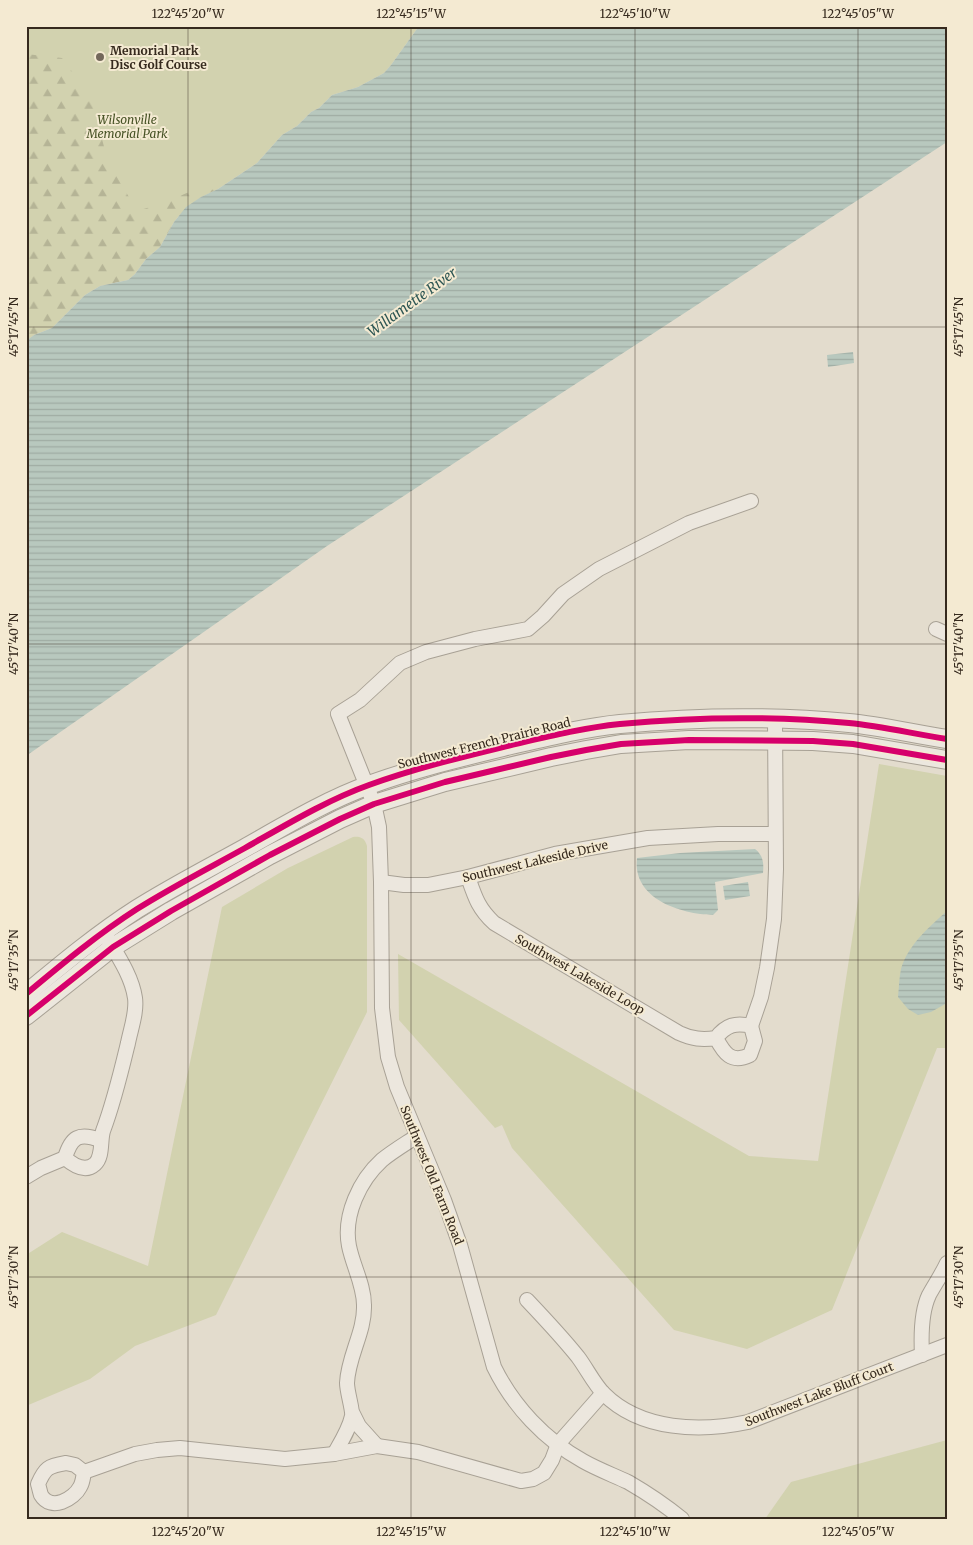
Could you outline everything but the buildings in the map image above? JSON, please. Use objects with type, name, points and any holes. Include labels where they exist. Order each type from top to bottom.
[{"type":"street","name":"Southwest Old Farm Road","points":[[682,1519],[648,1494],[582,1461],[558,1444],[516,1404],[504,1387],[494,1367],[460,1245],[444,1200],[397,1087],[385,1041],[382,999],[379,827],[371,795],[338,714],[354,704],[400,663],[426,652],[475,639],[528,629],[544,616],[563,594],[599,569],[690,522],[751,501]]},
{"type":"street","name":"Southwest French Prairie Road","points":[[26,1016],[113,947],[171,911],[270,855],[340,819],[371,795],[443,762],[549,736],[619,724],[688,720],[775,719],[852,723],[947,739]]},
{"type":"street","points":[[751,1026],[740,1023],[728,1027],[723,1029],[716,1038],[731,1057],[741,1059],[750,1055],[755,1041],[751,1026],[761,997],[772,942],[775,909],[775,719]]},
{"type":"street","name":"Southwest French Prairie Road","points":[[26,994],[104,931],[137,910],[260,839],[338,798],[371,795],[444,782],[550,757],[621,744],[689,740],[775,740],[853,744],[947,760]]},
{"type":"street","name":"Southwest Lakeside Drive","points":[[381,882],[404,885],[428,885],[468,877],[555,854],[648,838],[718,834],[775,834]]},
{"type":"street","name":"Southwest Lakeside Loop","points":[[468,877],[476,901],[484,913],[506,931],[679,1033],[691,1038],[716,1038]]},
{"type":"street","points":[[65,1158],[74,1166],[87,1168],[96,1163],[100,1155],[100,1140],[120,1077],[134,1015],[135,998],[132,983],[104,931]]},
{"type":"street","points":[[65,1158],[69,1144],[78,1137],[89,1136],[100,1140]]},
{"type":"street","points":[[377,1446],[359,1426],[348,1399],[349,1366],[363,1321],[364,1305],[362,1289],[348,1243],[348,1225],[351,1209],[357,1195],[373,1170],[392,1152],[417,1136]]},
{"type":"street","points":[[26,1177],[41,1168],[65,1158]]},
{"type":"street","points":[[922,1355],[924,1312],[928,1297],[947,1264]]},
{"type":"street","name":"Southwest Lake Bluff Court","points":[[527,1300],[566,1341],[590,1372],[603,1393],[623,1410],[656,1422],[702,1428],[748,1422],[947,1345]]},
{"type":"street","points":[[84,1472],[135,1454],[157,1450],[180,1448],[285,1459],[334,1454],[377,1446],[418,1452],[452,1460],[509,1479],[521,1481],[533,1479],[544,1473],[558,1444],[603,1393]]},
{"type":"street","points":[[334,1454],[345,1435],[353,1414]]},
{"type":"green space","name":"Wilsonville Memorial Park","points":[[26,26],[419,26],[384,73],[358,87],[332,95],[297,126],[282,135],[257,163],[218,189],[201,197],[26,341]]},
{"type":"green space","points":[[26,54],[62,58],[90,96],[108,161],[137,211],[189,192],[218,189],[186,207],[174,222],[160,247],[146,259],[128,280],[100,286],[85,295],[52,328],[34,335],[26,341]]},
{"type":"green space","points":[[879,764],[947,776],[947,1048],[937,1048],[832,1310],[747,1349],[674,1330],[512,1148],[502,1125],[495,1128],[399,1020],[398,954],[749,1156],[818,1161]]},
{"type":"green space","points":[[353,837],[362,838],[367,846],[367,1012],[216,1315],[135,1346],[90,1379],[26,1406],[26,1255],[62,1232],[148,1266],[222,907],[288,868]]},
{"type":"green space","points":[[947,1440],[947,1519],[765,1519],[791,1482]]},
{"type":"water","name":"Willamette River","points":[[419,26],[947,26],[947,142],[327,546],[26,756],[26,341],[34,335],[52,328],[85,295],[100,286],[128,280],[146,259],[160,247],[174,222],[186,207],[218,189],[257,163],[282,135],[297,126],[332,95],[358,87],[384,73]]},
{"type":"water","points":[[853,352],[854,363],[828,367],[827,355]]},
{"type":"water","points":[[755,849],[762,859],[763,873],[715,882],[718,910],[713,915],[687,911],[661,902],[650,894],[642,884],[638,872],[637,858],[680,853]]},
{"type":"water","points":[[748,882],[750,896],[725,900],[723,886]]},
{"type":"water","points":[[947,911],[947,1003],[931,1012],[918,1015],[908,1009],[898,997],[901,969],[914,944]]},
{"type":"cycle path","points":[[26,994],[108,929],[177,885],[337,798],[386,779],[436,764],[576,731],[620,724],[677,720],[763,718],[849,723],[947,739]]},
{"type":"cycle path","points":[[26,1016],[113,947],[171,911],[270,855],[340,819],[374,804],[445,782],[586,750],[621,744],[689,740],[813,741],[853,744],[947,760]]},
{"type":"place","name":"Memorial Park Disc Golf Course","points":[[100,57]]}]
